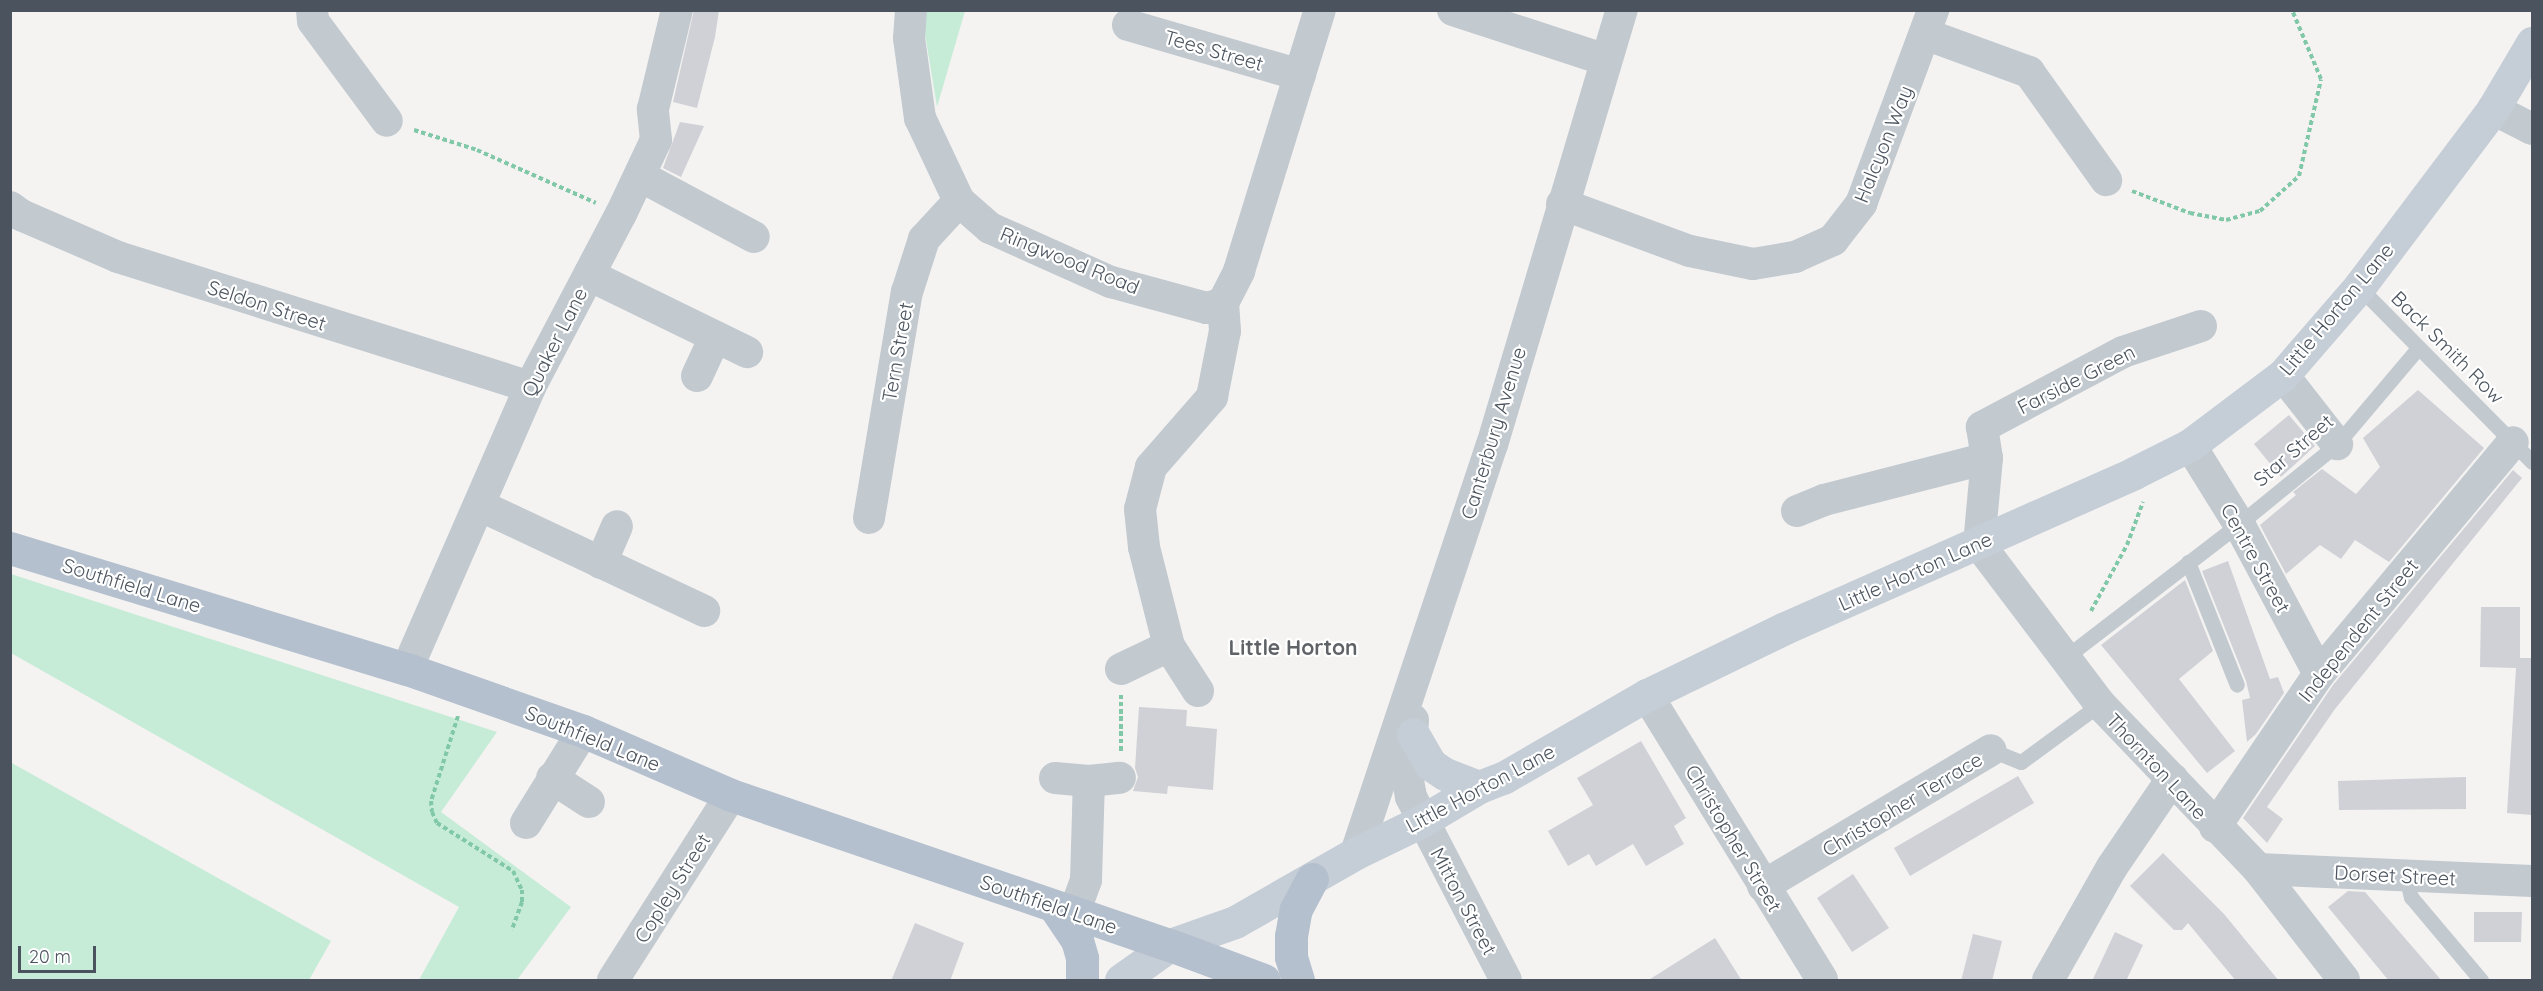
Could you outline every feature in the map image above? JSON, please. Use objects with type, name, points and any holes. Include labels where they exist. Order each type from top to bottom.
[{"type":"main road","name":"Southfield Lane","points":[[10,548],[407,669],[583,731],[731,795],[1064,909],[1157,961],[1264,981]]},
{"type":"main road","points":[[1298,981],[1291,957],[1291,936],[1296,909],[1312,879]]},
{"type":"main road","points":[[1064,909],[1082,958],[1083,981]]},
{"type":"street","points":[[312,10],[313,21],[387,121]]},
{"type":"street","name":"Quaker Lane","points":[[407,669],[530,387],[621,214],[656,140],[653,109],[677,10]]},
{"type":"street","name":"Ringwood Road","points":[[911,10],[909,38],[920,118],[958,201],[990,228],[1111,282],[1207,308],[1223,303]]},
{"type":"street","points":[[1198,691],[1168,646],[1144,547],[1140,509],[1151,467],[1187,429],[1212,397],[1226,331],[1223,303],[1239,271],[1320,10]]},
{"type":"street","points":[[1453,10],[1606,60]]},
{"type":"street","name":"Canterbury Avenue","points":[[1356,853],[1492,445],[1562,204],[1622,10]]},
{"type":"street","points":[[1929,22],[2029,72],[2106,180]]},
{"type":"street","name":"Halcyon Way","points":[[1562,204],[1690,251],[1753,264],[1795,257],[1833,240],[1861,204],[1929,22]]},
{"type":"street","name":"Tees Street","points":[[1128,25],[1300,75]]},
{"type":"street","name":"Little Horton Lane","points":[[1121,981],[1235,922],[1356,853],[1422,821],[1479,787],[1503,778],[1647,695],[1785,628],[1979,544],[2190,445],[2283,375],[2359,287],[2493,109],[2532,43]]},
{"type":"street","points":[[2493,109],[2532,129]]},
{"type":"street","points":[[640,176],[754,237]]},
{"type":"street","name":"Tern Street","points":[[869,518],[907,292],[924,240],[958,201]]},
{"type":"street","name":"Seldon Street","points":[[10,207],[21,215],[118,257],[530,387]]},
{"type":"street","points":[[589,275],[747,352]]},
{"type":"street","name":"Farside Green","points":[[1979,544],[1987,458],[1982,427],[2123,352],[2201,326]]},
{"type":"street","points":[[697,376],[715,337]]},
{"type":"street","points":[[2283,375],[2337,444]]},
{"type":"street","name":"Centre Street","points":[[2190,445],[2240,524],[2319,674]]},
{"type":"street","name":"Independent Street","points":[[2215,827],[2319,674],[2523,452]]},
{"type":"street","points":[[1797,511],[1824,500],[1987,458]]},
{"type":"street","points":[[478,505],[704,611]]},
{"type":"street","points":[[601,563],[617,526]]},
{"type":"street","name":"Thornton Lane","points":[[1979,544],[2100,704],[2215,827],[2258,869],[2344,981]]},
{"type":"street","points":[[1121,669],[1168,646]]},
{"type":"street","name":"Mitton Street","points":[[1416,671],[1408,780],[1422,821],[1506,981]]},
{"type":"street","name":"Christopher Street","points":[[1647,695],[1822,981]]},
{"type":"street","points":[[526,823],[583,731]]},
{"type":"street","points":[[1413,734],[1430,764],[1446,774],[1479,787]]},
{"type":"street","name":"Christopher Terrace","points":[[1763,886],[1991,750]]},
{"type":"street","points":[[552,778],[590,802]]},
{"type":"street","points":[[1055,778],[1089,781],[1120,778]]},
{"type":"street","points":[[2048,981],[2112,867],[2172,779]]},
{"type":"street","points":[[1064,909],[1086,880],[1089,781]]},
{"type":"street","name":"Copley Street","points":[[613,981],[731,795]]},
{"type":"street","name":"Dorset Street","points":[[2258,869],[2532,881]]},
{"type":"lane","name":"Back Smith Row","points":[[2359,287],[2523,452]]},
{"type":"lane","name":"Star Street","points":[[2066,657],[2240,524],[2337,444],[2418,348]]},
{"type":"lane","points":[[2188,562],[2237,685]]},
{"type":"lane","name":"Christopher Terrace","points":[[1991,750],[2021,762],[2100,704]]},
{"type":"lane","points":[[2406,876],[2411,897],[2481,981]]},
{"type":"path","points":[[2106,180],[2190,213],[2226,220],[2260,211],[2299,176],[2321,79],[2292,10]]},
{"type":"path","points":[[387,121],[477,150],[621,214]]},
{"type":"path","points":[[2088,616],[2127,545],[2143,501],[2134,473]]},
{"type":"path","points":[[1120,778],[1121,669]]},
{"type":"path","points":[[460,708],[432,801],[432,812],[437,823],[513,871],[522,890],[522,902],[512,930]]},
{"type":"green space","points":[[925,11],[965,11],[937,107],[924,28]]},
{"type":"green space","points":[[11,574],[497,732],[441,812],[571,907],[517,980],[419,980],[459,907],[11,653]]},
{"type":"green space","points":[[10,762],[331,941],[309,980],[11,980]]},
{"type":"building","points":[[694,10],[719,10],[715,37],[697,108],[673,102]]},
{"type":"building","points":[[680,122],[704,126],[681,177],[663,168]]},
{"type":"building","points":[[2418,390],[2484,448],[2389,562],[2355,540],[2341,559],[2320,545],[2286,574],[2260,525],[2296,495],[2293,492],[2322,469],[2356,494],[2380,467],[2363,438]]},
{"type":"building","points":[[2289,415],[2315,446],[2281,477],[2254,444]]},
{"type":"building","points":[[2513,470],[2522,478],[2335,709],[2267,807],[2283,819],[2267,843],[2243,818],[2333,685]]},
{"type":"building","points":[[2228,561],[2270,679],[2278,677],[2284,693],[2256,734],[2247,742],[2242,700],[2250,698],[2246,681],[2202,571]]},
{"type":"building","points":[[2185,580],[2213,651],[2179,679],[2235,751],[2207,773],[2101,645]]},
{"type":"building","points":[[2481,607],[2520,607],[2520,658],[2532,658],[2532,815],[2507,813],[2516,668],[2480,667]]},
{"type":"building","points":[[1139,707],[1187,710],[1186,726],[1217,729],[1213,790],[1168,786],[1167,794],[1133,791],[1138,777],[1135,768]]},
{"type":"building","points":[[1641,741],[1686,818],[1674,826],[1684,844],[1646,866],[1633,844],[1596,866],[1589,854],[1568,866],[1548,831],[1593,805],[1577,778]]},
{"type":"building","points":[[2018,776],[2034,803],[1910,876],[1894,848]]},
{"type":"building","points":[[2466,777],[2466,809],[2339,810],[2338,781]]},
{"type":"building","points":[[2163,853],[2224,914],[2279,981],[2236,981],[2188,923],[2182,930],[2174,930],[2130,886]]},
{"type":"building","points":[[1853,874],[1889,928],[1852,952],[1817,898]]},
{"type":"building","points":[[2348,891],[2365,892],[2442,981],[2389,981],[2328,907]]},
{"type":"building","points":[[2474,912],[2522,912],[2521,942],[2474,942]]},
{"type":"building","points":[[915,923],[964,943],[950,981],[891,981]]},
{"type":"building","points":[[2115,932],[2143,945],[2126,981],[2092,981]]},
{"type":"building","points":[[1973,934],[2002,941],[1992,981],[1961,981]]},
{"type":"building","points":[[1715,938],[1742,981],[1647,981]]},
{"type":"district","name":"Little Horton","points":[[1293,647]]}]
